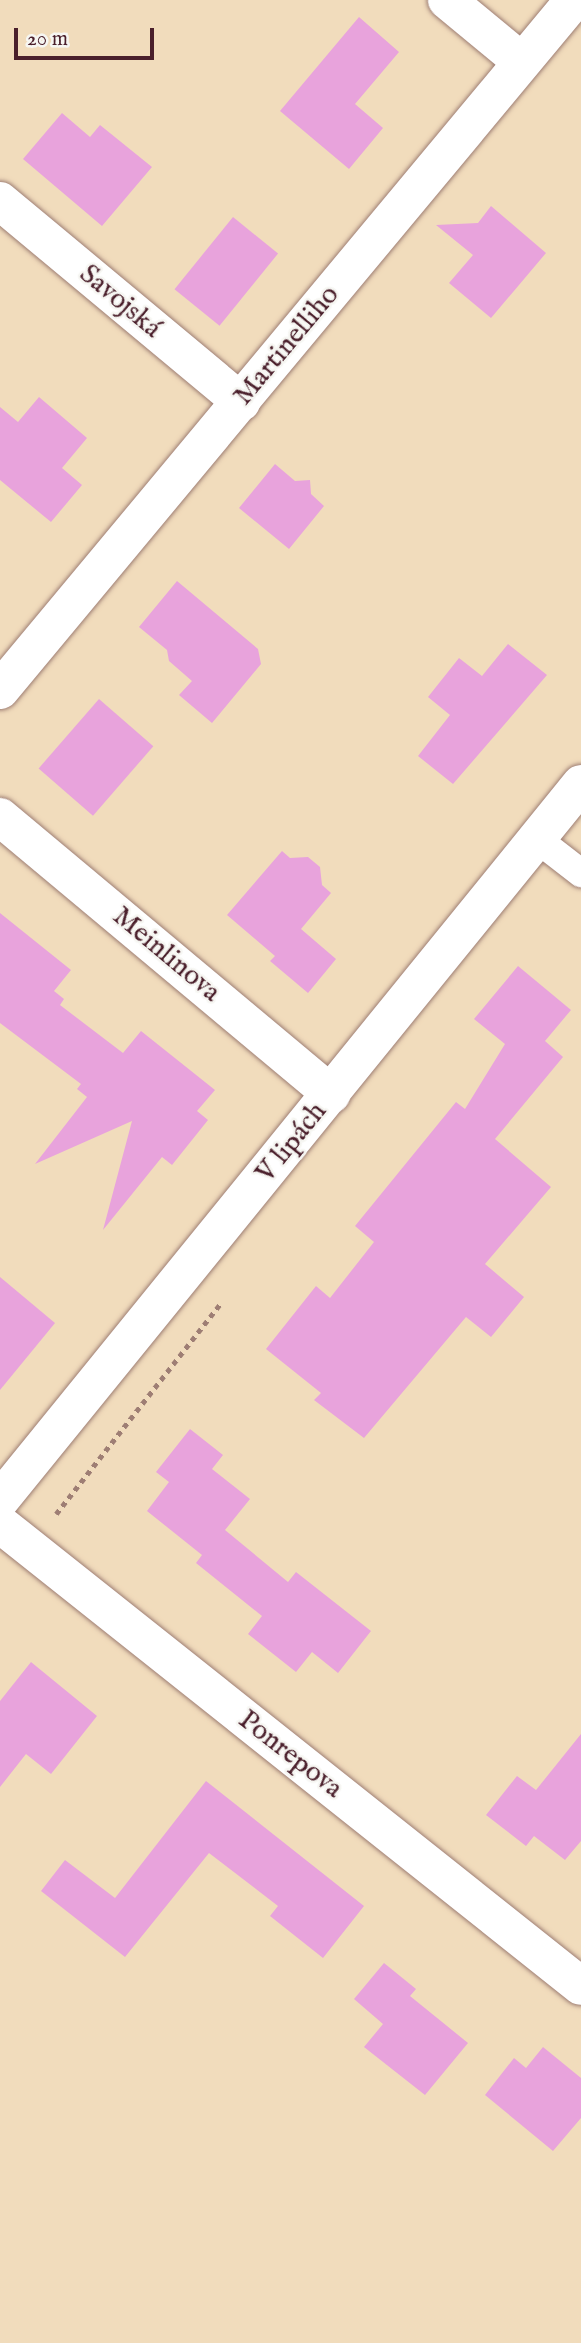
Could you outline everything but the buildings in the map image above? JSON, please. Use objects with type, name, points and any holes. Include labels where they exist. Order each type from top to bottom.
[{"type":"street","points":[[447,0],[522,62]]},
{"type":"street","name":"Martinelliho","points":[[0,690],[574,0]]},
{"type":"street","name":"Savojská","points":[[0,201],[240,402]]},
{"type":"street","name":"V lipách","points":[[0,1500],[581,784]]},
{"type":"street","name":"Meinlinova","points":[[0,817],[331,1094]]},
{"type":"street","name":"Ponrepova","points":[[0,1524],[581,1986]]},
{"type":"lane","points":[[537,839],[581,873]]}]
